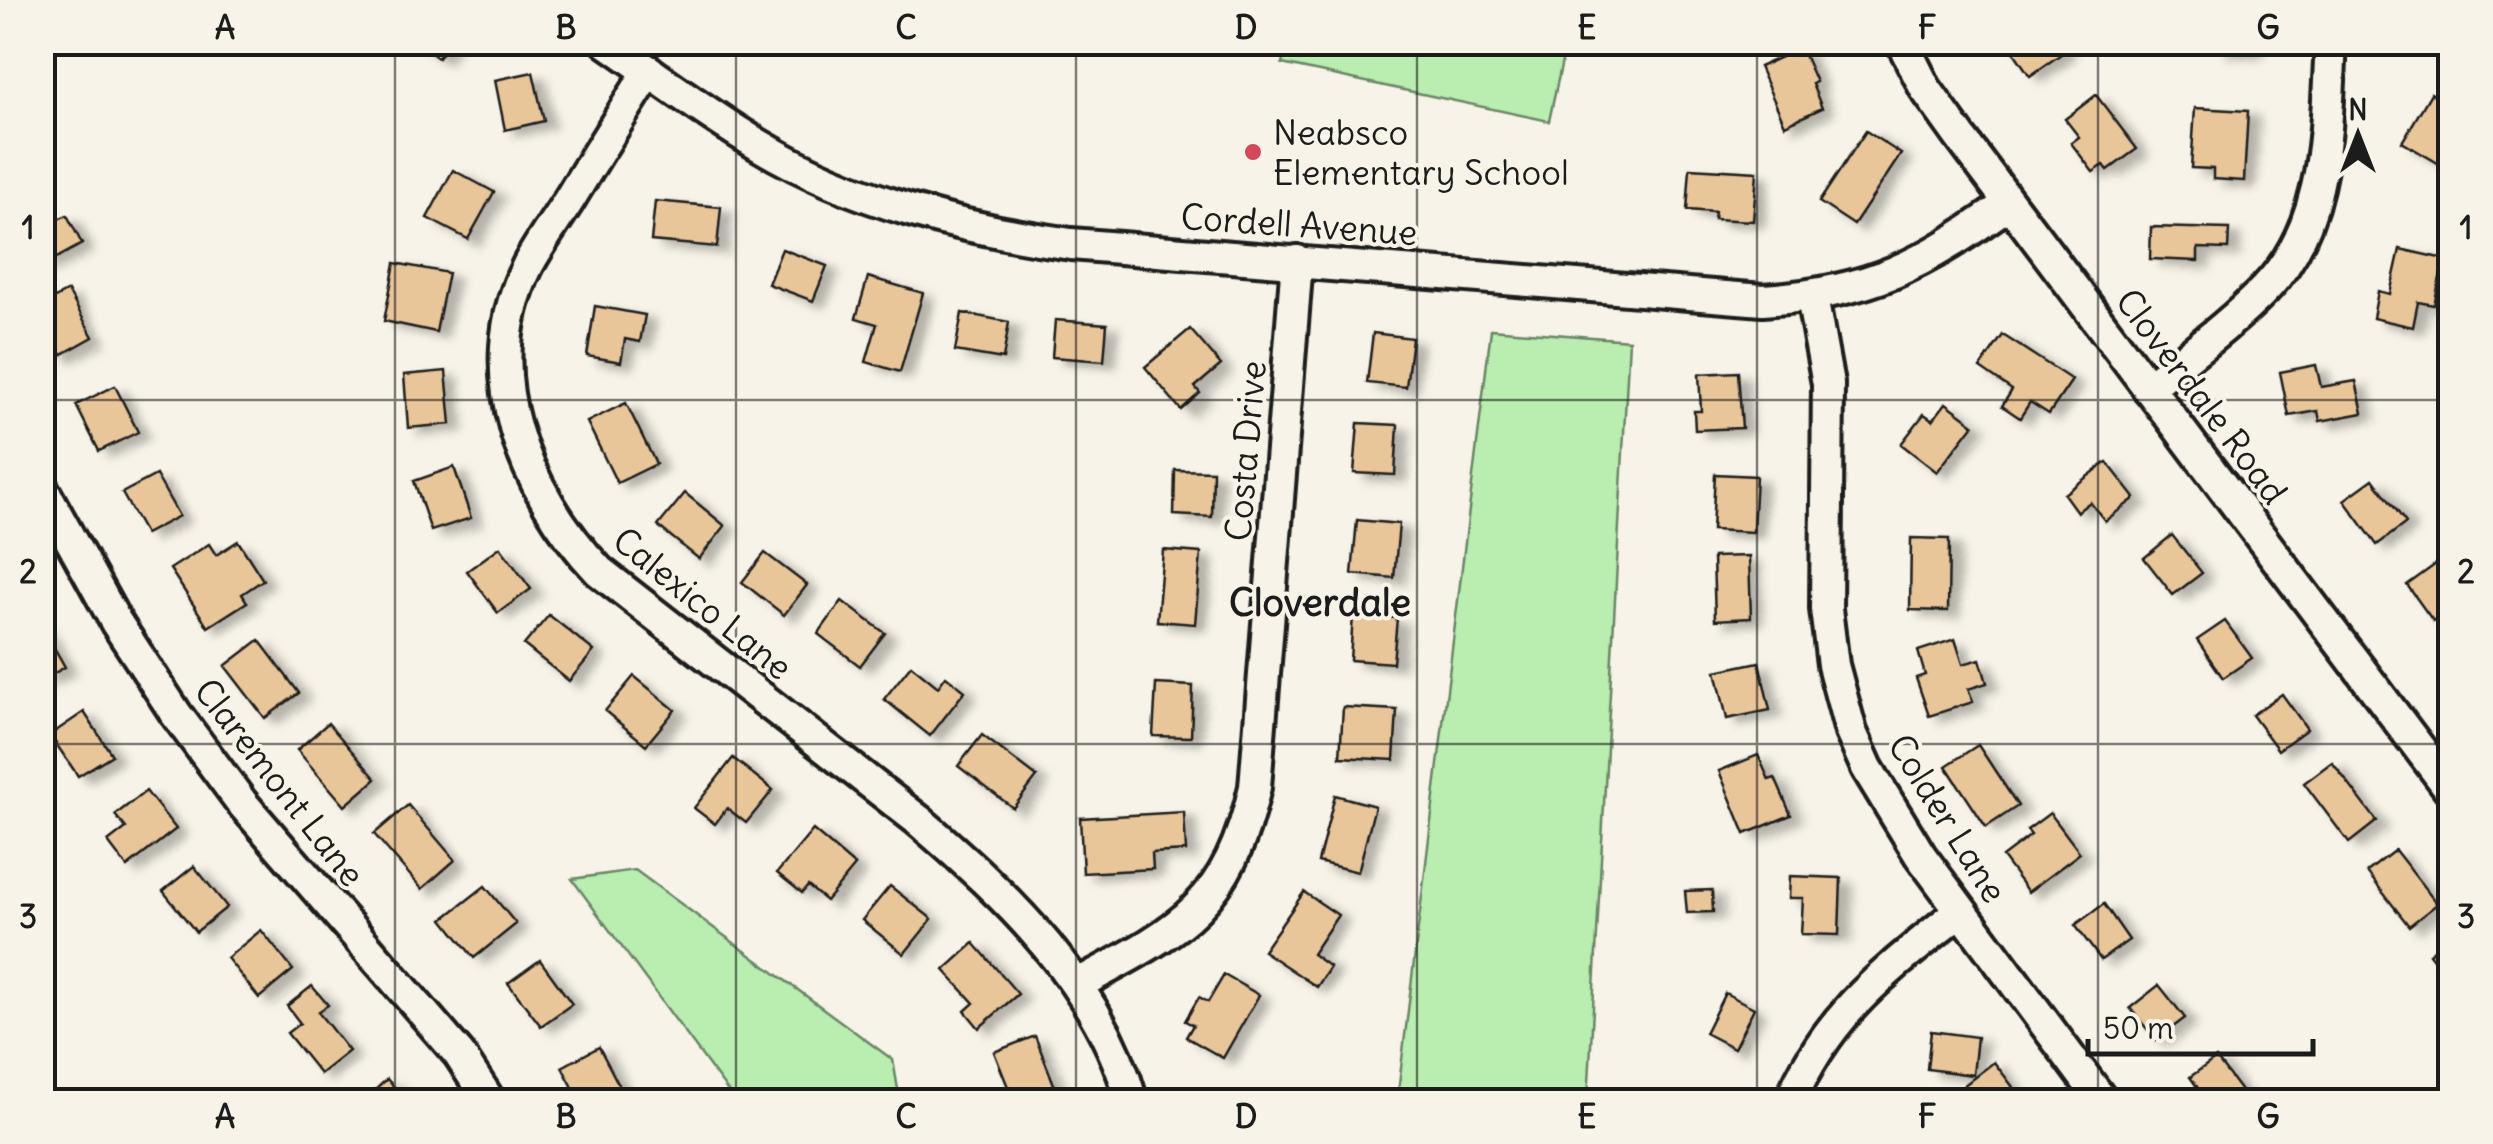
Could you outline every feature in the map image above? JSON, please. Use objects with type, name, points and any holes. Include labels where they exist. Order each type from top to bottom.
[{"type":"street","name":"Cordell Avenue","points":[[606,42],[760,146],[853,191],[938,220],[1071,244],[1763,300],[1849,290],[1894,275],[1938,253],[2009,203]]},
{"type":"street","name":"Cloverdale Road","points":[[1902,42],[1925,88],[2009,203],[2450,789]]},
{"type":"street","points":[[2148,388],[2265,289],[2302,234],[2323,163],[2331,42]]},
{"type":"street","name":"Calexico Lane","points":[[649,71],[528,266],[514,303],[506,342],[506,382],[514,429],[531,474],[574,545],[599,571],[931,830],[1027,922],[1078,984],[1108,1034],[1132,1102]]},
{"type":"street","name":"Costa Drive","points":[[1078,984],[1149,946],[1180,924],[1208,898],[1245,832],[1255,788],[1296,261]]},
{"type":"street","name":"Colder Lane","points":[[1812,297],[1828,384],[1825,596],[1833,665],[1852,732],[1867,768],[1920,855],[2103,1102]]},
{"type":"street","name":"Claremont Lane","points":[[42,488],[116,622],[176,714],[242,803],[459,1054],[490,1102]]},
{"type":"street","points":[[1790,1102],[1810,1057],[1837,1019],[1862,992],[1960,912]]},
{"type":"green space","points":[[1286,42],[1566,43],[1549,121],[1282,64]]},
{"type":"green space","points":[[1491,329],[1629,340],[1588,1101],[1397,1101]]},
{"type":"green space","points":[[635,870],[893,1060],[900,1101],[735,1101],[572,879]]},
{"type":"building","points":[[416,42],[449,42],[438,58]]},
{"type":"building","points":[[2007,42],[2058,42],[2064,52],[2030,76]]},
{"type":"building","points":[[2217,42],[2251,42],[2250,52],[2216,49]]},
{"type":"building","points":[[1801,48],[1822,108],[1785,125],[1759,67]]},
{"type":"building","points":[[533,72],[544,121],[505,130],[495,80]]},
{"type":"building","points":[[2443,86],[2450,90],[2450,170],[2402,142],[2431,93],[2437,97]]},
{"type":"building","points":[[2096,95],[2137,149],[2108,170],[2104,165],[2093,172],[2071,143],[2079,137],[2065,119]]},
{"type":"building","points":[[2195,108],[2248,111],[2244,181],[2213,179],[2213,169],[2191,168]]},
{"type":"building","points":[[1866,131],[1901,154],[1854,225],[1819,202]]},
{"type":"building","points":[[1690,168],[1757,172],[1753,221],[1714,219],[1715,212],[1687,210]]},
{"type":"building","points":[[453,170],[494,192],[468,239],[427,218]]},
{"type":"building","points":[[655,201],[721,207],[717,247],[651,241]]},
{"type":"building","points":[[67,215],[82,244],[42,266],[42,226]]},
{"type":"building","points":[[2151,227],[2229,229],[2228,249],[2198,248],[2198,261],[2150,259]]},
{"type":"building","points":[[782,249],[827,266],[813,301],[768,284]]},
{"type":"building","points":[[2400,249],[2444,259],[2434,305],[2418,302],[2413,327],[2373,318],[2378,291],[2390,294]]},
{"type":"building","points":[[395,263],[448,273],[436,332],[384,321]]},
{"type":"building","points":[[868,277],[923,293],[900,372],[866,362],[877,324],[856,318]]},
{"type":"building","points":[[68,291],[93,337],[59,356],[42,327],[42,305]]},
{"type":"building","points":[[595,306],[645,315],[640,342],[625,339],[621,362],[587,356]]},
{"type":"building","points":[[962,313],[1009,322],[1003,359],[955,351]]},
{"type":"building","points":[[1055,320],[1107,324],[1104,361],[1052,357]]},
{"type":"building","points":[[1190,329],[1221,365],[1195,387],[1200,393],[1181,410],[1145,367]]},
{"type":"building","points":[[1373,333],[1412,338],[1406,387],[1367,383]]},
{"type":"building","points":[[2003,335],[2072,380],[2049,414],[2030,402],[2020,418],[2002,406],[2012,390],[1980,368]]},
{"type":"building","points":[[2316,365],[2321,387],[2356,381],[2363,413],[2320,421],[2318,411],[2289,416],[2280,372]]},
{"type":"building","points":[[446,371],[451,424],[408,428],[404,375]]},
{"type":"building","points":[[1738,372],[1742,428],[1695,430],[1694,411],[1701,411],[1699,374]]},
{"type":"building","points":[[115,386],[138,432],[99,451],[76,405]]},
{"type":"building","points":[[626,403],[656,464],[617,483],[587,422]]},
{"type":"building","points":[[1946,403],[1974,424],[1937,472],[1901,444],[1924,414],[1933,420]]},
{"type":"building","points":[[1358,423],[1398,425],[1395,475],[1354,473]]},
{"type":"building","points":[[2107,462],[2135,498],[2105,521],[2090,502],[2077,512],[2064,494]]},
{"type":"building","points":[[454,467],[471,518],[431,531],[414,481]]},
{"type":"building","points":[[1175,470],[1213,471],[1212,517],[1174,515]]},
{"type":"building","points":[[1715,474],[1756,476],[1753,532],[1712,530]]},
{"type":"building","points":[[156,475],[179,516],[145,534],[122,493]]},
{"type":"building","points":[[2373,479],[2406,523],[2377,545],[2344,500]]},
{"type":"building","points":[[685,493],[725,526],[699,559],[658,526]]},
{"type":"building","points":[[1357,520],[1399,524],[1394,578],[1352,574]]},
{"type":"building","points":[[2172,535],[2202,573],[2173,595],[2144,558]]},
{"type":"building","points":[[1911,538],[1949,539],[1948,611],[1910,610]]},
{"type":"building","points":[[238,541],[263,580],[242,594],[247,602],[208,627],[170,569],[209,544],[216,555]]},
{"type":"building","points":[[500,547],[531,589],[498,613],[467,571]]},
{"type":"building","points":[[1163,550],[1201,553],[1195,624],[1157,621]]},
{"type":"building","points":[[765,553],[807,585],[784,615],[742,582]]},
{"type":"building","points":[[1749,556],[1751,618],[1715,620],[1713,557]]},
{"type":"building","points":[[2436,564],[2450,584],[2450,608],[2433,621],[2407,585]]},
{"type":"building","points":[[842,601],[885,633],[860,666],[818,634]]},
{"type":"building","points":[[549,615],[594,651],[569,681],[524,645]]},
{"type":"building","points":[[1353,615],[1397,618],[1393,663],[1350,660]]},
{"type":"building","points":[[2225,621],[2252,658],[2223,678],[2197,640]]},
{"type":"building","points":[[42,626],[65,667],[42,680]]},
{"type":"building","points":[[1955,639],[1963,664],[1980,659],[1987,683],[1968,689],[1973,702],[1929,716],[1916,678],[1925,675],[1918,651]]},
{"type":"building","points":[[259,640],[299,693],[265,718],[225,666]]},
{"type":"building","points":[[1759,662],[1770,710],[1727,719],[1716,671]]},
{"type":"building","points":[[911,665],[938,687],[946,676],[965,691],[930,736],[884,699]]},
{"type":"building","points":[[634,676],[675,710],[646,745],[605,711]]},
{"type":"building","points":[[1156,684],[1193,686],[1191,737],[1153,736]]},
{"type":"building","points":[[2282,694],[2307,729],[2278,750],[2252,715]]},
{"type":"building","points":[[1343,707],[1397,710],[1394,760],[1340,757]]},
{"type":"building","points":[[84,712],[112,755],[78,776],[50,735]]},
{"type":"building","points":[[328,723],[376,779],[345,806],[297,750]]},
{"type":"building","points":[[982,735],[1037,777],[1013,808],[958,766]]},
{"type":"building","points":[[1978,745],[2018,806],[1986,827],[1946,766]]},
{"type":"building","points":[[1758,755],[1769,780],[1775,778],[1791,815],[1745,834],[1719,771]]},
{"type":"building","points":[[733,758],[773,790],[746,823],[727,808],[715,824],[694,808]]},
{"type":"building","points":[[2332,762],[2377,821],[2349,843],[2304,783]]},
{"type":"building","points":[[146,791],[176,829],[127,867],[108,842],[126,828],[115,815]]},
{"type":"building","points":[[1335,795],[1375,806],[1358,872],[1318,862]]},
{"type":"building","points":[[408,805],[455,860],[422,889],[374,834]]},
{"type":"building","points":[[1184,812],[1186,851],[1152,853],[1153,869],[1083,873],[1080,818]]},
{"type":"building","points":[[2050,813],[2080,853],[2028,892],[2002,857],[2031,835],[2027,830]]},
{"type":"building","points":[[813,830],[855,866],[826,901],[808,886],[802,893],[777,873]]},
{"type":"building","points":[[2395,850],[2437,904],[2409,926],[2367,872]]},
{"type":"building","points":[[194,866],[227,907],[196,932],[163,891]]},
{"type":"building","points":[[1790,876],[1841,878],[1839,935],[1801,934],[1803,898],[1789,898]]},
{"type":"building","points":[[485,886],[516,924],[474,958],[443,919]]},
{"type":"building","points":[[890,886],[932,919],[904,954],[862,920]]},
{"type":"building","points":[[1712,890],[1713,912],[1687,913],[1685,891]]},
{"type":"building","points":[[1304,892],[1338,915],[1312,954],[1330,967],[1317,987],[1263,951]]},
{"type":"building","points":[[2104,904],[2129,940],[2101,960],[2075,925]]},
{"type":"building","points":[[261,930],[293,970],[259,998],[227,958]]},
{"type":"building","points":[[2450,937],[2450,982],[2429,954]]},
{"type":"building","points":[[974,943],[1018,994],[979,1028],[965,1011],[974,1003],[944,970]]},
{"type":"building","points":[[540,960],[572,1004],[541,1026],[508,983]]},
{"type":"building","points":[[1224,975],[1259,995],[1223,1058],[1186,1037],[1193,1025],[1185,1021],[1199,997],[1208,1002]]},
{"type":"building","points":[[2159,985],[2185,1018],[2156,1040],[2130,1008]]},
{"type":"building","points":[[312,986],[328,1005],[318,1012],[349,1051],[320,1074],[287,1033],[300,1023],[287,1006]]},
{"type":"building","points":[[1725,993],[1754,1008],[1734,1048],[1705,1033]]},
{"type":"building","points":[[1931,1031],[1977,1037],[1973,1075],[1927,1069]]},
{"type":"building","points":[[1035,1036],[1061,1102],[1014,1102],[994,1052]]},
{"type":"building","points":[[599,1047],[623,1093],[607,1102],[581,1102],[562,1067]]},
{"type":"building","points":[[2216,1058],[2244,1095],[2235,1102],[2208,1102],[2190,1077]]},
{"type":"building","points":[[1994,1062],[2013,1087],[1994,1102],[1967,1102],[1958,1090]]},
{"type":"building","points":[[387,1079],[407,1102],[362,1102]]},
{"type":"place","name":"Neabsco Elementary School","points":[[1253,152]]},
{"type":"district","name":"Cloverdale","points":[[1320,602]]}]
